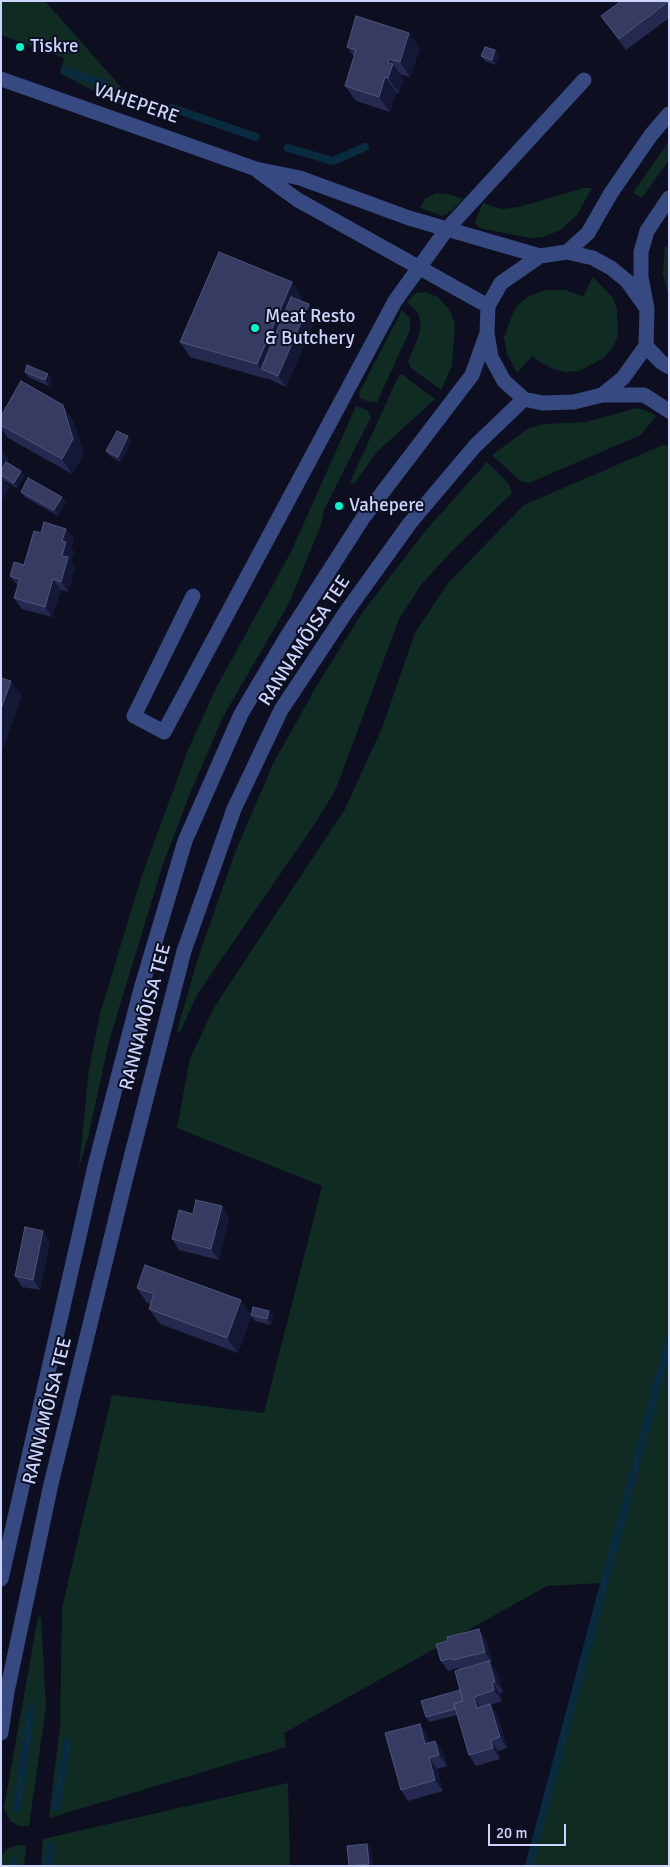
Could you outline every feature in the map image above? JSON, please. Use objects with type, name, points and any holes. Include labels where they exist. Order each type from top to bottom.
[{"type":"street","name":"VAHEPERE","points":[[1,79],[256,170],[300,178],[409,218],[540,256]]},
{"type":"street","points":[[193,596],[134,716],[164,732],[391,309],[447,229],[584,80]]},
{"type":"street","points":[[567,252],[588,233],[611,193],[650,135],[669,114]]},
{"type":"street","name":"VAHEPERE","points":[[256,170],[298,200],[418,269],[488,306]]},
{"type":"street","points":[[602,394],[623,378],[646,346],[647,309],[641,277],[640,252],[648,232],[669,198]]},
{"type":"street","points":[[647,309],[627,281],[611,268],[593,258],[567,252],[540,256],[501,283],[488,306],[487,333],[491,357],[504,381],[524,399],[542,403],[574,402],[602,394],[644,395],[666,410]]},
{"type":"street","name":"RANNAMÕISA TEE","points":[[1,1578],[95,1166],[141,989],[185,841],[241,714],[286,638],[363,518],[472,375],[487,333]]},
{"type":"street","points":[[646,346],[660,362],[669,368]]},
{"type":"street","name":"RANNAMÕISA TEE","points":[[1,1733],[7,1692],[51,1484],[126,1177],[184,951],[234,809],[281,710],[346,612],[410,522],[475,446],[524,399]]},
{"type":"green space","points":[[1,1],[45,1],[128,95],[118,104],[60,73],[64,58],[1,35]]},
{"type":"green space","points":[[669,141],[669,160],[642,198],[633,193]]},
{"type":"green space","points":[[583,188],[592,188],[577,215],[560,230],[544,237],[530,238],[479,228],[475,222],[483,203],[502,209],[519,207]]},
{"type":"green space","points":[[436,193],[448,194],[463,199],[450,212],[442,216],[420,208],[425,199]]},
{"type":"green space","points":[[665,246],[669,247],[669,298],[663,274]]},
{"type":"green space","points":[[593,277],[613,298],[617,309],[618,335],[613,347],[604,358],[579,371],[566,372],[554,369],[532,356],[517,373],[507,354],[504,337],[513,313],[519,304],[527,297],[545,290],[566,290],[583,297]]},
{"type":"green space","points":[[425,292],[438,297],[449,309],[455,323],[452,366],[441,390],[411,368],[408,361],[418,338],[421,325],[418,313],[407,302],[416,293]]},
{"type":"green space","points":[[402,310],[410,318],[410,330],[377,402],[369,402],[360,398],[359,393]]},
{"type":"green space","points":[[399,375],[403,375],[435,399],[377,452],[354,484],[350,482]]},
{"type":"green space","points":[[356,406],[367,410],[371,417],[324,510],[321,525],[289,603],[223,717],[191,791],[163,864],[109,1041],[89,1134],[79,1167],[89,1069],[100,1014],[141,878],[188,750],[216,688],[291,552]]},
{"type":"green space","points":[[637,408],[656,416],[641,435],[529,483],[520,481],[492,455],[529,428],[545,424],[586,422]]},
{"type":"green space","points":[[663,445],[669,446],[669,1866],[529,1866],[602,1583],[547,1586],[284,1733],[286,1747],[49,1818],[60,1727],[62,1608],[112,1395],[264,1413],[322,1186],[177,1128],[190,1058],[215,1006],[345,809],[382,728],[415,633],[448,583],[524,505]]},
{"type":"green space","points":[[487,462],[509,484],[512,493],[451,552],[421,585],[399,619],[336,789],[314,825],[198,993],[180,1032],[177,1031],[198,958],[236,850],[273,764],[316,687],[362,613],[427,529]]},
{"type":"green space","points":[[38,1617],[41,1617],[46,1707],[29,1826],[19,1826],[10,1821],[4,1808]]},
{"type":"green space","points":[[288,1783],[290,1866],[41,1866],[43,1839]]},
{"type":"green space","points":[[19,1845],[26,1846],[24,1866],[1,1866],[2,1855],[8,1848]]},
{"type":"building","points":[[621,1],[669,1],[619,39],[601,16]]},
{"type":"building","points":[[356,16],[409,33],[400,62],[389,59],[388,63],[393,64],[388,78],[385,77],[379,97],[345,86],[356,50],[347,47]]},
{"type":"building","points":[[485,47],[495,50],[492,60],[481,56]]},
{"type":"building","points":[[219,252],[292,282],[257,364],[180,342]]},
{"type":"building","points":[[291,297],[309,304],[278,376],[261,369]]},
{"type":"building","points":[[27,365],[48,374],[45,380],[25,372]]},
{"type":"building","points":[[21,381],[63,405],[73,439],[62,459],[1,425],[1,416]]},
{"type":"building","points":[[117,431],[128,436],[118,457],[106,451]]},
{"type":"building","points":[[6,462],[21,471],[14,483],[1,475],[1,470]]},
{"type":"building","points":[[28,478],[62,497],[54,510],[21,492]]},
{"type":"building","points":[[44,522],[66,529],[62,541],[66,542],[62,556],[68,557],[61,582],[53,579],[45,607],[14,598],[20,579],[10,576],[14,562],[24,565],[34,531],[41,533]]},
{"type":"building","points":[[1,678],[11,681],[1,709]]},
{"type":"building","points":[[196,1200],[222,1206],[211,1249],[172,1239],[179,1210],[193,1214]]},
{"type":"building","points":[[25,1227],[43,1231],[33,1280],[15,1276]]},
{"type":"building","points":[[145,1265],[241,1300],[227,1338],[149,1309],[154,1294],[137,1288]]},
{"type":"building","points":[[253,1307],[269,1311],[267,1319],[251,1315]]},
{"type":"building","points":[[479,1629],[485,1652],[441,1661],[436,1644],[448,1641],[447,1637]]},
{"type":"building","points":[[489,1661],[495,1682],[492,1682],[494,1690],[474,1697],[477,1708],[490,1704],[500,1737],[491,1740],[493,1748],[469,1755],[454,1704],[463,1701],[455,1671]]},
{"type":"building","points":[[460,1690],[463,1701],[454,1704],[455,1709],[426,1717],[421,1701]]},
{"type":"building","points":[[420,1724],[425,1744],[435,1741],[439,1755],[429,1758],[435,1780],[401,1790],[385,1733]]},
{"type":"building","points":[[367,1844],[369,1864],[349,1866],[347,1846]]},
{"type":"waterway","points":[[65,71],[105,84]]},
{"type":"waterway","points":[[172,108],[256,137]]},
{"type":"waterway","points":[[288,148],[333,161],[365,147]]},
{"type":"waterway","points":[[529,1866],[669,1340]]},
{"type":"waterway","points":[[17,1809],[31,1709]]},
{"type":"waterway","points":[[56,1807],[68,1742]]},
{"type":"waterway","points":[[48,1866],[50,1846]]},
{"type":"waterway","points":[[13,1861],[13,1866]]},
{"type":"place","name":"Tiskre","points":[[20,47]]},
{"type":"place","name":"Meat Resto & Butchery","points":[[255,328]]},
{"type":"place","name":"Vahepere","points":[[339,506]]}]
